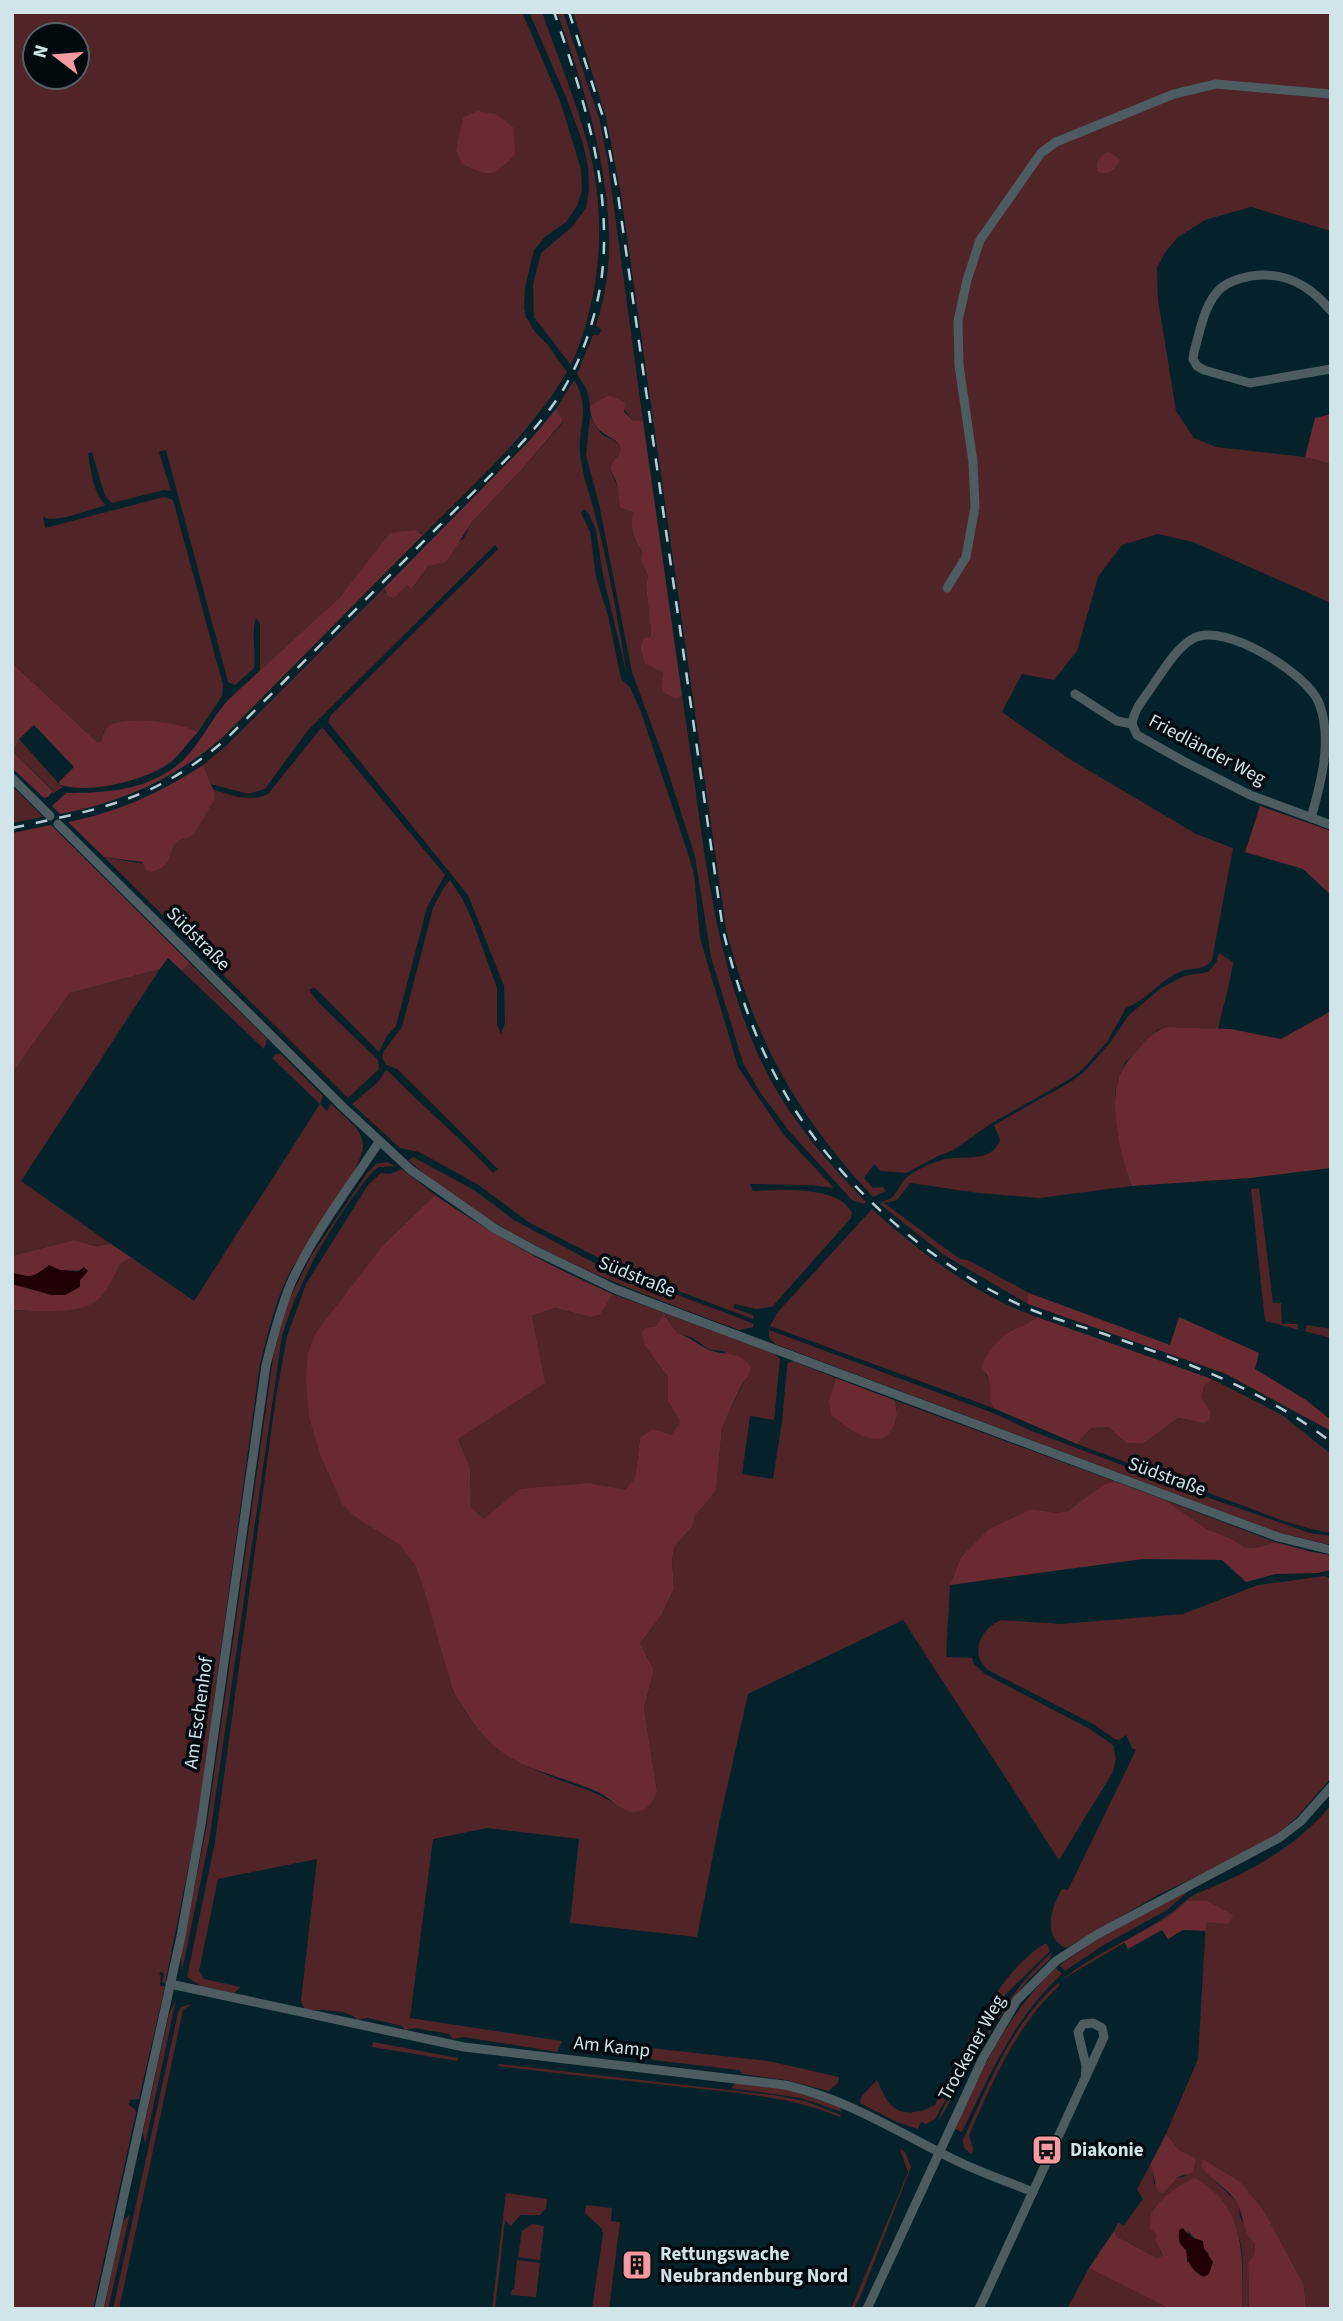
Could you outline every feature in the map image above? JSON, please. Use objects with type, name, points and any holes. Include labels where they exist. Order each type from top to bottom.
[{"type":"street","points":[[947,588],[966,557],[975,507],[973,462],[959,365],[958,321],[967,280],[981,240],[1041,153],[1056,142],[1174,94],[1216,84],[1331,94]]},
{"type":"street","points":[[1331,311],[1319,297],[1297,281],[1273,275],[1242,278],[1221,288],[1212,299],[1194,352],[1197,366],[1204,370],[1251,383],[1331,369]]},
{"type":"street","points":[[1132,724],[1135,712],[1168,663],[1194,638],[1212,635],[1259,651],[1293,671],[1313,691],[1319,704],[1324,728],[1324,757],[1311,818]]},
{"type":"street","name":"Friedländer Weg","points":[[1075,694],[1117,721],[1132,724],[1137,735],[1185,762],[1250,795],[1331,825]]},
{"type":"street","points":[[12,778],[50,816]]},
{"type":"street","name":"Südstraße","points":[[58,824],[379,1142],[438,1191],[494,1228],[570,1269],[615,1289],[1279,1537],[1331,1550]]},
{"type":"street","name":"Am Eschenhof","points":[[99,2309],[170,1984],[201,1825],[266,1365],[278,1318],[292,1281],[307,1252],[379,1142]]},
{"type":"street","name":"Trockener Weg","points":[[867,2309],[939,2151],[1002,2022],[1017,2000],[1045,1970],[1096,1935],[1279,1838],[1301,1821],[1331,1787]]},
{"type":"street","name":"Am Kamp","points":[[170,1984],[464,2047],[785,2085],[841,2101],[989,2175],[1033,2192]]},
{"type":"street","points":[[979,2309],[1085,2080],[1104,2034],[1100,2026],[1090,2022],[1081,2026],[1077,2035],[1086,2066],[1085,2080]]},
{"type":"shaded area","points":[[12,12],[522,12],[560,101],[581,169],[582,190],[577,206],[566,222],[545,237],[534,250],[525,288],[526,317],[567,372],[519,437],[423,535],[421,532],[390,534],[339,598],[260,671],[260,623],[256,618],[254,668],[235,685],[228,682],[166,450],[159,452],[171,491],[164,490],[112,503],[105,496],[92,452],[88,453],[95,488],[106,505],[56,519],[43,517],[45,528],[164,497],[173,500],[223,685],[222,696],[198,732],[160,722],[104,731],[101,741],[97,742],[12,663]]},
{"type":"shaded area","points":[[529,12],[542,12],[579,115],[595,176],[599,231],[595,286],[589,313],[571,365],[534,317],[533,285],[541,253],[572,227],[586,208],[589,190],[588,166],[583,143],[566,97]]},
{"type":"shaded area","points":[[557,12],[563,12],[599,118],[607,157],[643,421],[634,421],[611,395],[590,405],[587,390],[577,374],[593,335],[599,335],[601,330],[596,325],[605,288],[609,248],[608,208],[593,126]]},
{"type":"shaded area","points":[[573,12],[1331,12],[1331,231],[1251,207],[1205,220],[1177,238],[1157,268],[1158,300],[1176,411],[1194,438],[1216,447],[1305,457],[1331,464],[1331,603],[1193,542],[1158,534],[1122,545],[1098,577],[1077,651],[1054,680],[1022,674],[1002,712],[1068,758],[1196,834],[1233,848],[1212,960],[1202,967],[1174,975],[1126,1008],[1107,1042],[1083,1069],[992,1123],[952,1151],[906,1173],[881,1171],[874,1164],[864,1178],[873,1188],[883,1187],[886,1191],[873,1197],[821,1135],[781,1073],[750,1006],[726,929],[621,195],[606,117]]},
{"type":"shaded area","points":[[477,111],[496,114],[514,128],[515,155],[491,173],[462,164],[456,150],[463,118]]},
{"type":"shaded area","points":[[1109,152],[1120,159],[1117,166],[1108,172],[1097,171],[1097,162]]},
{"type":"shaded area","points":[[574,380],[583,408],[581,460],[609,573],[627,676],[603,575],[596,530],[584,509],[581,513],[590,532],[596,577],[608,616],[621,679],[630,687],[641,712],[694,874],[700,938],[738,1067],[784,1135],[834,1188],[750,1184],[753,1191],[792,1190],[822,1193],[845,1204],[852,1213],[851,1218],[772,1307],[756,1309],[735,1304],[733,1308],[753,1315],[753,1319],[625,1271],[530,1223],[477,1184],[419,1152],[400,1148],[352,1104],[378,1082],[386,1070],[493,1173],[498,1169],[397,1069],[386,1065],[382,1057],[402,1027],[433,908],[450,880],[473,922],[497,988],[497,1024],[501,1034],[505,1023],[504,986],[468,895],[328,722],[331,715],[498,549],[495,545],[308,730],[265,789],[248,794],[211,784],[203,765],[228,744],[384,588],[385,593],[407,584],[413,588],[428,566],[464,538],[472,522],[563,422],[556,409]]},
{"type":"shaded area","points":[[610,395],[625,403],[624,412],[634,421],[643,421],[682,695],[677,699],[663,692],[663,673],[645,664],[641,647],[644,638],[650,637],[651,632],[646,586],[648,576],[641,560],[642,551],[633,532],[633,512],[620,507],[617,485],[611,470],[612,463],[620,453],[620,447],[614,439],[598,429],[591,415],[590,405]]},
{"type":"shaded area","points":[[556,409],[563,421],[472,522],[446,562],[428,566],[412,589],[407,585],[394,598],[388,596],[384,588],[530,440]]},
{"type":"shaded area","points":[[1331,414],[1331,464],[1305,457],[1315,418]]},
{"type":"shaded area","points":[[590,417],[601,433],[615,441],[620,448],[620,454],[611,470],[620,492],[619,503],[634,512],[633,532],[642,551],[641,560],[648,576],[646,586],[651,632],[645,664],[663,673],[661,685],[677,699],[682,695],[702,837],[719,931],[730,978],[745,1023],[764,1067],[785,1104],[823,1155],[866,1202],[864,1204],[852,1200],[789,1131],[760,1092],[743,1063],[711,957],[695,856],[663,756],[632,672],[599,504],[586,455]]},
{"type":"shaded area","points":[[416,530],[423,535],[205,752],[167,777],[105,803],[60,814],[52,806],[66,793],[108,791],[136,786],[175,767],[190,752],[229,699],[339,598],[390,533]]},
{"type":"shaded area","points":[[12,663],[97,742],[101,741],[109,726],[128,721],[166,723],[198,732],[172,761],[161,768],[118,784],[86,788],[60,785],[59,782],[74,767],[34,725],[19,739],[13,752],[53,791],[44,798],[12,768]]},
{"type":"shaded area","points":[[322,727],[445,875],[427,907],[396,1026],[379,1052],[314,987],[309,990],[378,1060],[379,1069],[348,1098],[104,857],[145,864],[168,862],[178,841],[190,837],[215,794],[212,789],[247,798],[268,794]]},
{"type":"shaded area","points":[[19,739],[63,787],[52,794],[53,790],[13,752]]},
{"type":"shaded area","points":[[203,765],[215,794],[214,800],[196,831],[190,837],[178,841],[168,862],[161,868],[151,872],[147,871],[142,862],[104,857],[68,822],[104,813],[138,800]]},
{"type":"shaded area","points":[[12,786],[43,817],[12,823]]},
{"type":"shaded area","points":[[1260,806],[1331,831],[1331,895],[1303,869],[1245,852]]},
{"type":"shaded area","points":[[51,825],[190,963],[182,971],[168,958],[160,969],[70,993],[12,1073],[12,833]]},
{"type":"shaded area","points":[[1219,953],[1233,962],[1218,1029],[1167,1027],[1157,1030],[1125,1063],[1118,1079],[1115,1095],[1132,1186],[1039,1198],[910,1183],[897,1200],[884,1203],[960,1259],[968,1260],[1029,1293],[1028,1304],[944,1255],[880,1204],[892,1197],[907,1177],[924,1167],[949,1158],[990,1153],[1000,1140],[994,1125],[1072,1081],[1085,1071],[1109,1044],[1129,1015],[1161,988],[1184,976],[1208,972],[1216,963]]},
{"type":"shaded area","points":[[190,963],[267,1039],[264,1049],[182,971]]},
{"type":"shaded area","points":[[160,969],[21,1181],[111,1244],[95,1246],[73,1240],[12,1256],[12,1073],[70,993]]},
{"type":"shaded area","points":[[1331,1011],[1331,1168],[1250,1178],[1132,1186],[1118,1132],[1116,1088],[1126,1064],[1153,1034],[1167,1027],[1231,1029],[1281,1039]]},
{"type":"shaded area","points":[[281,1054],[323,1096],[320,1104],[272,1058]]},
{"type":"shaded area","points":[[320,1104],[327,1111],[331,1104],[351,1123],[360,1134],[363,1146],[343,1190],[288,1276],[275,1308],[260,1364],[197,1824],[165,1984],[162,1982],[164,1973],[159,1974],[160,1986],[165,1986],[139,2099],[130,2100],[129,2105],[136,2112],[93,2309],[12,2309],[12,1310],[33,1311],[115,1272],[121,1263],[132,1258],[194,1301]]},
{"type":"shaded area","points":[[413,1157],[474,1190],[514,1220],[600,1266],[742,1319],[753,1324],[753,1327],[739,1330],[651,1297],[565,1260],[483,1216],[408,1160]]},
{"type":"shaded area","points":[[387,1162],[396,1166],[379,1167],[373,1171],[332,1228],[308,1270],[282,1336],[209,1841],[182,1971],[181,1956],[207,1824],[274,1351],[288,1302],[311,1256],[367,1173],[376,1164]]},
{"type":"shaded area","points":[[402,1169],[435,1195],[384,1244],[354,1516],[396,1541],[410,1557],[426,1591],[452,1688],[480,1731],[518,1761],[596,1793],[624,1810],[657,1791],[644,1708],[654,1670],[640,1643],[661,1616],[674,1589],[672,1559],[675,1546],[692,1527],[694,1515],[716,1491],[722,1428],[749,1375],[723,1351],[710,1350],[691,1337],[678,1334],[665,1315],[656,1326],[645,1328],[645,1346],[668,1377],[668,1401],[680,1422],[671,1435],[640,1438],[635,1478],[625,1491],[590,1483],[484,1519],[471,1507],[470,1467],[458,1439],[532,1316],[555,1308],[591,1317],[600,1315],[613,1294],[773,1353],[780,1359],[774,1420],[750,1416],[742,1474],[773,1479],[787,1367],[788,1363],[793,1361],[836,1378],[829,1400],[896,1422],[897,1409],[894,1400],[1114,1481],[1070,1510],[1055,1513],[1032,1509],[961,1557],[950,1585],[946,1657],[972,1658],[974,1664],[985,1674],[1090,1729],[1113,1745],[1116,1758],[1113,1772],[1059,1860],[903,1620],[748,1694],[697,1937],[570,1923],[579,1839],[487,1828],[433,1839],[410,2018],[562,2041],[557,2052],[464,2037],[453,2039],[449,2034],[415,2028],[405,2030],[402,2026],[368,2018],[358,2020],[346,2013],[305,2009],[301,2001],[317,1859],[218,1879],[199,1971],[204,1979],[241,1987],[234,1993],[201,1986],[187,1977],[215,1842],[276,1397],[287,1337],[306,1284],[368,1185],[381,1173],[390,1174]]},
{"type":"shaded area","points":[[1259,1188],[1273,1303],[1281,1303],[1282,1324],[1298,1324],[1298,1329],[1305,1331],[1307,1325],[1331,1329],[1331,1338],[1265,1321],[1251,1189]]},
{"type":"shaded area","points":[[435,1195],[522,1249],[613,1294],[600,1315],[591,1317],[555,1308],[532,1316],[545,1383],[458,1439],[470,1467],[471,1507],[484,1519],[520,1489],[590,1483],[625,1490],[635,1478],[640,1438],[653,1429],[671,1435],[680,1422],[668,1401],[668,1377],[645,1346],[642,1332],[645,1328],[656,1326],[664,1314],[678,1334],[709,1350],[742,1358],[751,1367],[722,1428],[716,1491],[695,1515],[692,1527],[675,1546],[672,1559],[674,1589],[661,1616],[640,1643],[654,1670],[644,1708],[657,1791],[650,1805],[644,1810],[630,1812],[602,1794],[514,1759],[502,1752],[480,1731],[452,1688],[415,1565],[400,1545],[354,1516],[342,1504],[320,1454],[309,1417],[306,1377],[308,1353],[315,1334],[384,1244]]},
{"type":"shaded area","points":[[872,1209],[949,1271],[993,1297],[1037,1317],[1031,1323],[1012,1330],[985,1374],[989,1379],[993,1408],[770,1326],[777,1313]]},
{"type":"shaded area","points":[[73,1240],[95,1246],[111,1244],[132,1258],[121,1263],[104,1293],[88,1305],[56,1311],[12,1310],[12,1284],[52,1295],[80,1280],[88,1271],[60,1270],[49,1266],[31,1276],[12,1273],[12,1256]]},
{"type":"shaded area","points":[[49,1265],[60,1270],[78,1272],[84,1267],[88,1271],[80,1280],[80,1287],[65,1295],[52,1295],[12,1284],[12,1273],[31,1276]]},
{"type":"shaded area","points":[[1029,1293],[1170,1345],[1179,1317],[1259,1353],[1255,1369],[1306,1400],[1331,1420],[1331,1431],[1226,1374],[1028,1304]]},
{"type":"shaded area","points":[[1037,1317],[1212,1379],[1204,1386],[1202,1398],[1211,1413],[1210,1420],[1203,1423],[1178,1418],[1143,1444],[1126,1443],[1108,1427],[1091,1428],[1077,1444],[993,1408],[989,1379],[982,1367],[986,1356],[1006,1334]]},
{"type":"shaded area","points":[[769,1330],[993,1413],[1034,1432],[1215,1500],[1310,1533],[1331,1536],[1331,1545],[1280,1533],[775,1344],[769,1337]]},
{"type":"shaded area","points":[[836,1378],[894,1400],[897,1417],[887,1435],[880,1438],[862,1436],[831,1415],[829,1400]]},
{"type":"shaded area","points":[[1212,1379],[1282,1415],[1331,1454],[1331,1533],[1284,1521],[1077,1444],[1091,1428],[1108,1427],[1126,1443],[1143,1444],[1178,1418],[1203,1423],[1210,1419],[1211,1413],[1202,1398],[1204,1386]]},
{"type":"shaded area","points":[[1114,1481],[1165,1500],[1207,1529],[1244,1547],[1255,1548],[1275,1542],[1331,1555],[1331,1570],[1276,1574],[1246,1582],[1222,1560],[1143,1559],[950,1585],[961,1557],[989,1529],[1032,1509],[1056,1513],[1068,1511],[1102,1486]]},
{"type":"shaded area","points":[[1165,1500],[1275,1542],[1255,1548],[1244,1547],[1207,1529]]},
{"type":"shaded area","points":[[1325,1576],[1331,1579],[1331,1778],[1297,1817],[1276,1835],[1158,1895],[1066,1948],[1058,1943],[1051,1929],[1055,1904],[1062,1889],[1068,1890],[1136,1750],[1132,1748],[1126,1735],[1119,1740],[1115,1739],[1093,1724],[988,1670],[982,1664],[978,1650],[979,1642],[987,1629],[1001,1620],[1061,1624],[1183,1614],[1258,1585]]},
{"type":"shaded area","points":[[1331,1805],[1331,2309],[1306,2309],[1304,2285],[1264,2211],[1206,2173],[1239,2206],[1240,2217],[1255,2244],[1254,2255],[1248,2262],[1249,2309],[1242,2309],[1242,2250],[1235,2225],[1219,2198],[1157,2205],[1150,2216],[1149,2229],[1156,2232],[1155,2240],[1163,2255],[1158,2258],[1117,2237],[1114,2231],[1118,2223],[1124,2225],[1143,2199],[1137,2189],[1150,2165],[1154,2184],[1185,2176],[1196,2158],[1179,2150],[1166,2134],[1198,2059],[1206,1922],[1187,1901],[1170,1916],[1063,1979],[1088,1961],[1155,1924],[1194,1895],[1270,1858],[1303,1834]]},
{"type":"shaded area","points":[[1191,1889],[1167,1910],[1102,1946],[1065,1971],[1060,1965],[1099,1938]]},
{"type":"shaded area","points":[[1187,1901],[1207,1901],[1233,1915],[1229,1924],[1207,1922],[1206,1931],[1183,1930],[1168,1939],[1162,1930],[1128,1949],[1124,1942],[1170,1916]]},
{"type":"shaded area","points":[[1047,1944],[1050,1951],[1006,1994],[986,2026],[980,2025],[983,2031],[935,2119],[926,2124],[921,2122],[918,2129],[897,2122],[860,2103],[861,2097],[877,2080],[887,2101],[897,2109],[913,2112],[935,2105],[968,2040],[995,1995],[1027,1957]]},
{"type":"shaded area","points":[[1052,1952],[1050,1959],[1028,1980],[997,2021],[938,2122],[952,2091],[998,2016],[1027,1977]]},
{"type":"shaded area","points":[[1056,1968],[1062,1974],[1030,2009],[1004,2048],[962,2132],[955,2129],[975,2084],[1001,2037],[1031,1994]]},
{"type":"shaded area","points":[[1058,1983],[1060,1985],[1031,2018],[1007,2055],[969,2135],[973,2149],[971,2154],[964,2148],[963,2140],[992,2077],[1027,2017]]},
{"type":"shaded area","points":[[176,2000],[145,2145],[143,2131],[169,2014]]},
{"type":"shaded area","points":[[192,2004],[183,2010],[119,2309],[113,2309],[178,2013],[181,2007]]},
{"type":"shaded area","points":[[373,2042],[458,2058],[458,2061],[372,2047]]},
{"type":"shaded area","points":[[651,2048],[768,2061],[839,2077],[838,2083],[828,2091],[786,2080],[743,2074],[739,2070],[653,2060],[650,2057]]},
{"type":"shaded area","points":[[498,2066],[773,2095],[805,2101],[841,2115],[840,2117],[802,2104],[764,2096]]},
{"type":"shaded area","points":[[736,2083],[784,2089],[839,2106],[842,2112],[801,2098],[731,2088]]},
{"type":"shaded area","points":[[1166,2134],[1179,2150],[1196,2158],[1193,2172],[1178,2177],[1163,2193],[1158,2192],[1150,2165]]},
{"type":"shaded area","points":[[900,2149],[905,2152],[911,2167],[863,2290],[854,2309],[851,2309],[908,2172]]},
{"type":"shaded area","points":[[1203,2159],[1240,2182],[1264,2211],[1304,2285],[1306,2309],[1249,2309],[1248,2262],[1254,2255],[1255,2244],[1247,2234],[1237,2203],[1201,2166]]},
{"type":"shaded area","points":[[1195,2178],[1212,2190],[1233,2219],[1241,2253],[1242,2309],[1171,2309],[1089,2268],[1114,2231],[1117,2237],[1153,2256],[1158,2258],[1163,2255],[1155,2240],[1156,2233],[1149,2229],[1150,2217],[1163,2199]],"holes":[[[1188,2231],[1209,2254],[1187,2262]]]},
{"type":"shaded area","points":[[506,2193],[547,2199],[546,2208],[540,2215],[520,2215],[511,2226],[505,2220],[495,2309],[492,2309]]},
{"type":"shaded area","points":[[586,2205],[612,2208],[611,2221],[620,2222],[609,2309],[592,2309],[603,2234],[602,2229],[585,2213]]},
{"type":"shaded area","points":[[130,2214],[108,2309],[104,2309],[122,2223]]},
{"type":"shaded area","points":[[532,2224],[544,2226],[540,2260],[518,2257],[522,2231]]},
{"type":"shaded area","points":[[1183,2228],[1191,2237],[1203,2241],[1204,2249],[1213,2262],[1209,2274],[1204,2277],[1191,2266],[1186,2250],[1179,2241],[1179,2230]]},
{"type":"shaded area","points":[[517,2260],[540,2263],[536,2297],[511,2295]]},
{"type":"shaded area","points":[[1089,2268],[1171,2308],[1171,2309],[1067,2309]]},
{"type":"railway","points":[[12,828],[125,800],[150,790],[199,761],[225,740],[505,461],[537,426],[563,390],[578,361],[594,314],[603,265],[604,233],[592,136],[554,12]]},
{"type":"railway","points":[[569,12],[603,117],[618,195],[723,930],[743,999],[770,1065],[816,1140],[845,1175],[878,1208],[950,1266],[1027,1308],[1224,1379],[1279,1407],[1331,1442]]},
{"type":"place","name":"Diakonie","points":[[1047,2150]]},
{"type":"place","name":"Rettungswache Neubrandenburg Nord","points":[[637,2265]]}]
